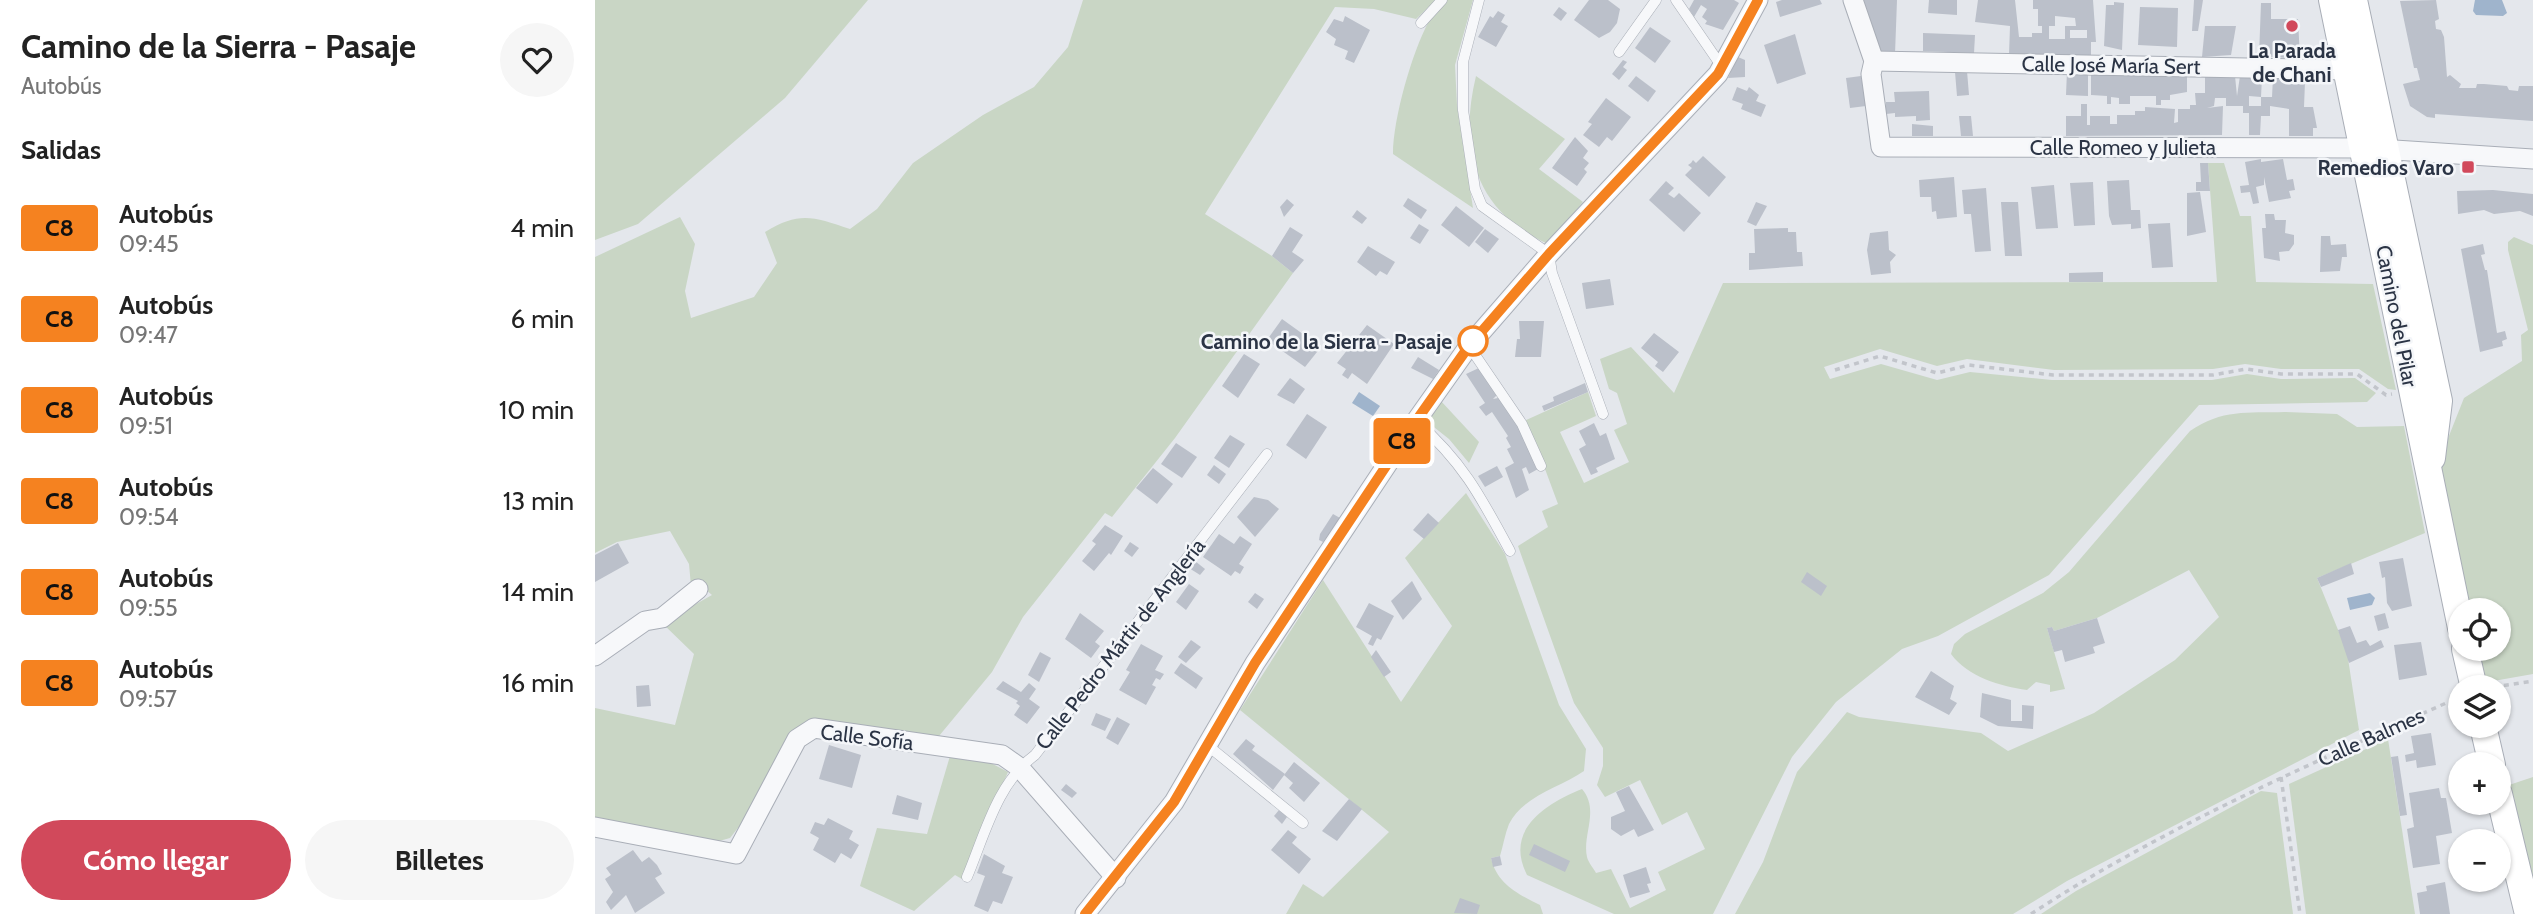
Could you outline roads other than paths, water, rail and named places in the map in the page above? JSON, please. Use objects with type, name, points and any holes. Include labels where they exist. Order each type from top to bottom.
[{"type":"main road","name":"Camino del Pilar","points":[[2332,0],[2348,70],[2376,149],[2439,401],[2429,484]]},
{"type":"main road","name":"Camino del Pilar","points":[[2354,0],[2411,393],[2454,598]]},
{"type":"main road","points":[[2504,815],[2528,914]]},
{"type":"street","points":[[1085,914],[1174,802],[1255,663],[1469,346],[1549,254],[1722,67],[1758,0]]},
{"type":"street","points":[[1853,0],[1874,61]]},
{"type":"street","name":"Calle José María Sert","points":[[1874,61],[2348,70]]},
{"type":"street","name":"Calle Romeo y Julieta","points":[[1874,61],[1871,75],[1881,147],[2376,149],[2533,159]]},
{"type":"street","points":[[595,656],[645,621],[662,618],[698,589]]},
{"type":"street","name":"Calle Sofía","points":[[595,827],[736,854],[797,739],[814,728],[1002,754],[1019,767],[1115,878]]},
{"type":"lane","points":[[1421,23],[1442,0]]},
{"type":"lane","points":[[1479,0],[1463,62],[1463,110],[1475,189],[1482,206],[1549,254],[1552,273],[1603,414]]},
{"type":"lane","points":[[1619,52],[1656,0]]},
{"type":"lane","points":[[1676,0],[1722,67]]},
{"type":"lane","points":[[1469,346],[1522,424],[1541,466]]},
{"type":"lane","points":[[1416,421],[1445,447],[1475,484],[1510,551]]},
{"type":"lane","name":"Calle Pedro Mártir de Anglería","points":[[967,877],[1007,783],[1019,767],[1035,754],[1267,454]]},
{"type":"lane","points":[[1207,745],[1303,823]]},
{"type":"water","points":[[2475,0],[2502,0],[2507,13],[2503,16],[2476,15],[2473,11]]},
{"type":"water","points":[[1359,392],[1380,406],[1373,416],[1352,403]]},
{"type":"water","points":[[2370,593],[2375,598],[2372,605],[2350,610],[2347,598]]},
{"type":"place","name":"La Parada de Chani","points":[[2292,26]]},
{"type":"place","name":"Remedios Varo","points":[[2468,167]]},
{"type":"place","name":"Camino de la Sierra - Pasaje","points":[[1473,341]]}]
